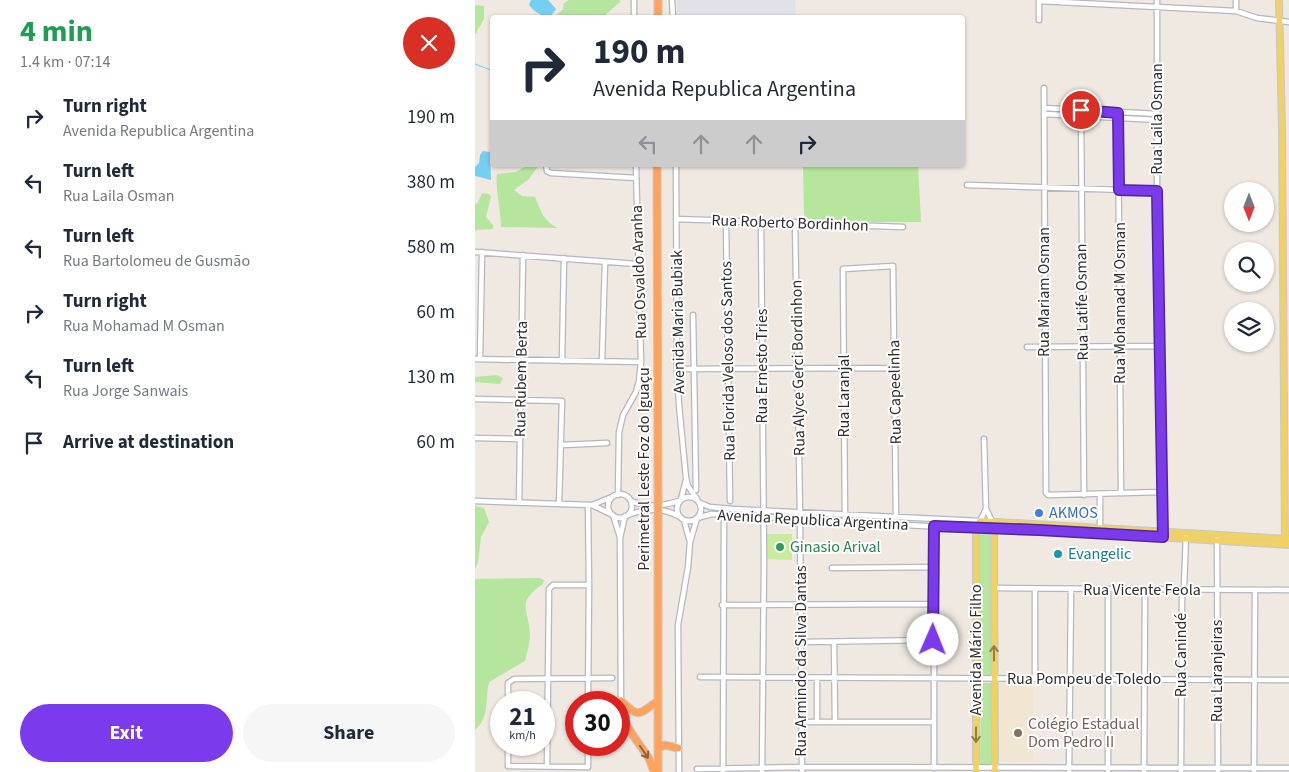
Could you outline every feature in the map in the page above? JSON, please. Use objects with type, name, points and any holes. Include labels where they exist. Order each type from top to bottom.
[{"type":"highway","points":[[658,0],[658,15]]},
{"type":"highway","name":"Perimetral Leste Foz do Iguaçu","points":[[656,772],[658,748],[657,167]]},
{"type":"highway","points":[[630,711],[637,713],[645,711],[658,701]]},
{"type":"highway","points":[[630,731],[648,756],[656,772]]},
{"type":"highway","points":[[658,748],[664,745],[678,748]]},
{"type":"main road","points":[[1279,0],[1282,121],[1286,129],[1287,542]]},
{"type":"main road","points":[[976,528],[980,521]]},
{"type":"main road","name":"Avenida Republica Argentina","points":[[980,521],[1100,528],[1162,534],[1186,539],[1216,537]]},
{"type":"main road","name":"Avenida Mário Filho","points":[[992,521],[994,529],[995,770]]},
{"type":"main road","name":"Avenida Republica Argentina","points":[[976,528],[1162,534],[1190,533],[1216,537],[1287,542]]},
{"type":"main road","name":"Avenida Mário Filho","points":[[976,528],[976,770]]},
{"type":"street","points":[[633,0],[634,15]]},
{"type":"street","points":[[672,0],[673,15]]},
{"type":"street","name":"Rua Laila Osman","points":[[1157,0],[1157,191],[1162,534]]},
{"type":"street","points":[[1236,0],[1236,11]]},
{"type":"street","points":[[1039,20],[1039,1],[1236,11],[1257,18],[1289,22]]},
{"type":"street","name":"Rua Mariam Osman","points":[[1044,88],[1045,491],[1048,495],[1084,495]]},
{"type":"street","points":[[1044,108],[1080,113]]},
{"type":"street","name":"Rua Latife Osman","points":[[1080,113],[1084,495]]},
{"type":"street","points":[[1044,114],[1118,115],[1157,120]]},
{"type":"street","points":[[1118,115],[1157,114]]},
{"type":"street","name":"Rua Mohamad M Osman","points":[[1118,115],[1121,493]]},
{"type":"street","points":[[1282,121],[1289,122]]},
{"type":"street","points":[[546,167],[547,171],[551,173],[636,178]]},
{"type":"street","name":"Rua Osvaldo Aranha","points":[[615,496],[619,432],[623,415],[636,392],[641,362],[636,167]]},
{"type":"street","name":"Avenida Maria Bubiak","points":[[676,167],[677,369],[679,405],[686,478],[699,501]]},
{"type":"street","points":[[967,185],[1157,191]]},
{"type":"street","name":"Rua Roberto Bordinhon","points":[[676,219],[903,227]]},
{"type":"street","name":"Rua Florida Veloso dos Santos","points":[[726,221],[730,501]]},
{"type":"street","name":"Rua Ernesto Tries","points":[[761,221],[764,605],[762,770]]},
{"type":"street","name":"Rua Alyce Gerci Bordinhon","points":[[795,222],[800,513]]},
{"type":"street","points":[[475,252],[637,264]]},
{"type":"street","points":[[482,252],[478,359],[641,362]]},
{"type":"street","name":"Rua Rubem Berta","points":[[519,503],[523,255]]},
{"type":"street","points":[[562,361],[564,258]]},
{"type":"street","points":[[603,361],[605,262]]},
{"type":"street","name":"Rua Capeelinha","points":[[843,268],[893,266],[896,517]]},
{"type":"street","name":"Rua Laranjal","points":[[843,268],[845,522]]},
{"type":"street","points":[[693,315],[696,490]]},
{"type":"street","points":[[1027,347],[1159,346]]},
{"type":"street","points":[[677,369],[895,368]]},
{"type":"street","points":[[475,399],[562,401],[559,504]]},
{"type":"street","points":[[475,438],[520,439]]},
{"type":"street","points":[[984,439],[986,509],[992,521]]},
{"type":"street","points":[[561,445],[607,444]]},
{"type":"street","name":"Avenida Maria Bubiak","points":[[680,500],[686,478]]},
{"type":"street","points":[[1084,495],[1161,492]]},
{"type":"street","points":[[1100,494],[1100,528]]},
{"type":"street","points":[[615,496],[608,506],[621,538]]},
{"type":"street","points":[[475,501],[590,505],[615,496],[625,496],[631,501],[650,506],[663,506],[689,496],[699,501],[701,512],[697,518],[690,542],[688,567],[678,625],[679,772]]},
{"type":"street","points":[[680,500],[677,509],[690,542]]},
{"type":"street","points":[[621,691],[621,538],[626,516],[631,509],[631,501]]},
{"type":"street","name":"Avenida Republica Argentina","points":[[699,501],[711,508],[980,521]]},
{"type":"street","points":[[590,505],[620,518],[642,511],[661,510],[692,521],[697,518]]},
{"type":"street","points":[[588,691],[590,505]]},
{"type":"street","points":[[980,521],[986,509]]},
{"type":"street","name":"Avenida Republica Argentina","points":[[697,518],[707,514],[976,528]]},
{"type":"street","points":[[723,515],[723,770]]},
{"type":"street","name":"Rua Armindo da Silva Dantas","points":[[800,520],[802,770]]},
{"type":"street","points":[[934,526],[933,722],[935,768]]},
{"type":"street","points":[[1186,539],[1190,533]]},
{"type":"street","name":"Rua Laranjeiras","points":[[1216,537],[1218,770]]},
{"type":"street","name":"Rua Canindé","points":[[1181,770],[1181,680],[1186,539]]},
{"type":"street","points":[[832,568],[933,567]]},
{"type":"street","points":[[547,766],[548,593],[553,585],[589,585]]},
{"type":"street","name":"Rua Vicente Feola","points":[[994,588],[1035,590],[1289,590]]},
{"type":"street","points":[[1035,590],[1035,679]]},
{"type":"street","points":[[1069,770],[1071,590]]},
{"type":"street","points":[[1108,590],[1108,770]]},
{"type":"street","points":[[1145,590],[1145,770]]},
{"type":"street","points":[[1254,770],[1255,590]]},
{"type":"street","points":[[722,605],[934,604]]},
{"type":"street","points":[[801,642],[933,640]]},
{"type":"street","points":[[834,642],[835,722]]},
{"type":"street","name":"Rua Pompeu de Toledo","points":[[700,677],[1289,680]]},
{"type":"street","points":[[508,691],[508,683],[514,679],[612,678]]},
{"type":"street","name":"Rua Armindo da Silva Dantas","points":[[817,678],[817,722]]},
{"type":"street","points":[[801,722],[933,722]]},
{"type":"street","points":[[508,756],[508,766],[588,767],[588,756]]},
{"type":"street","points":[[697,769],[1254,770],[1289,768]]},
{"type":"shaded area","points":[[677,0],[795,0],[796,15],[677,15]]},
{"type":"shaded area","points":[[1000,683],[1033,683],[1033,761],[999,761]]},
{"type":"green space","points":[[569,0],[620,0],[605,15],[557,15],[563,9],[564,3]]},
{"type":"green space","points":[[475,5],[484,6],[484,19],[475,35]]},
{"type":"green space","points":[[525,167],[538,167],[529,179],[514,190],[522,196],[535,197],[546,219],[558,228],[501,227],[497,174],[516,172]]},
{"type":"green space","points":[[803,167],[918,167],[921,222],[810,220],[804,215]]},
{"type":"green space","points":[[482,193],[489,194],[491,197],[486,217],[493,225],[493,229],[475,230],[475,204],[478,203]]},
{"type":"green space","points":[[497,375],[503,378],[500,384],[475,382],[475,377]]},
{"type":"green space","points":[[475,506],[484,508],[489,522],[481,537],[478,563],[475,569]]},
{"type":"green space","points":[[992,533],[992,675],[980,675],[980,534]]},
{"type":"green space","name":"Ginasio Arival","points":[[767,534],[792,534],[792,560],[767,559]]},
{"type":"green space","points":[[540,578],[544,580],[543,584],[526,601],[530,634],[525,661],[489,682],[485,714],[480,725],[475,730],[475,579]]},
{"type":"green space","points":[[981,683],[992,683],[992,764],[980,764]]},
{"type":"water","points":[[531,0],[548,0],[556,9],[552,15],[541,15],[529,5]]},
{"type":"water","points":[[483,151],[490,152],[491,180],[475,176],[475,167],[479,163],[480,155]]},
{"type":"waterway","points":[[475,64],[490,70]]},
{"type":"place","name":"AKMOS","points":[[1039,513]]},
{"type":"place","name":"Ginasio Arival","points":[[780,547]]},
{"type":"place","name":"Evangelic","points":[[1058,554]]},
{"type":"place","name":"Colégio Estadual Dom Pedro II","points":[[1018,733]]},
{"type":"route","points":[[933,640],[934,526],[1163,537],[1157,191],[1119,190],[1118,113],[1081,110]]}]
